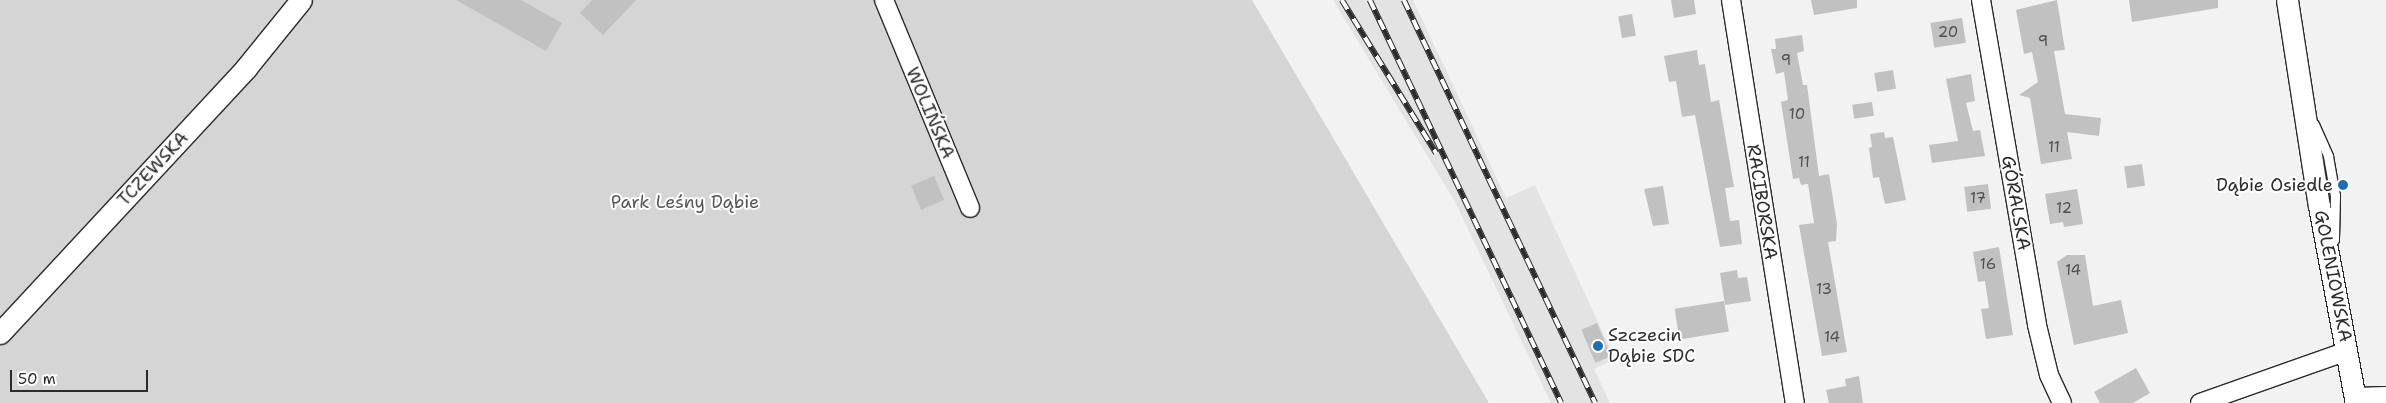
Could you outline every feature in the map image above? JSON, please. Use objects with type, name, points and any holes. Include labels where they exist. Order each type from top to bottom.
[{"type":"street","name":"TCZEWSKA","points":[[0,334],[200,119],[301,0]]},
{"type":"street","name":"WOLIŃSKA","points":[[884,0],[970,208]]},
{"type":"street","name":"RACIBORSKA","points":[[1731,0],[1795,403]]},
{"type":"street","name":"GÓRALSKA","points":[[1981,0],[2037,325],[2049,375],[2062,403]]},
{"type":"street","name":"GOLENIOWSKA","points":[[2287,0],[2302,101],[2334,285],[2348,351],[2355,400]]},
{"type":"street","points":[[2200,403],[2348,351]]},
{"type":"street","points":[[2355,400],[2386,396]]},
{"type":"shaded area","points":[[1333,0],[1413,0],[1506,198],[1535,185],[1615,359],[1594,369],[1610,403],[1551,403],[1454,200]]},
{"type":"green space","name":"Park Leśny Dąbie","points":[[0,0],[1252,0],[1489,403],[0,403]]},
{"type":"building","points":[[456,0],[521,0],[562,23],[546,51]]},
{"type":"building","points":[[592,0],[636,0],[603,35],[580,13]]},
{"type":"building","points":[[1671,0],[1694,0],[1696,14],[1674,18]]},
{"type":"building","points":[[1811,0],[1857,0],[1857,8],[1814,15]]},
{"type":"building","points":[[2057,0],[2065,50],[2054,51],[2065,114],[2101,118],[2099,136],[2067,132],[2072,159],[2041,164],[2030,98],[2019,95],[2038,82],[2032,52],[2024,54],[2016,10]]},
{"type":"building","points":[[2129,0],[2218,0],[2218,8],[2132,22]]},
{"type":"building","points":[[1632,14],[1636,36],[1622,38],[1618,16]]},
{"type":"building","points":[[1962,18],[1966,43],[1934,48],[1930,23]]},
{"type":"building","points":[[1802,35],[1804,51],[1797,53],[1803,85],[1807,85],[1819,176],[1829,174],[1837,224],[1836,241],[1828,242],[1847,352],[1822,356],[1799,225],[1814,223],[1808,184],[1801,185],[1799,178],[1793,179],[1781,102],[1788,100],[1784,72],[1776,74],[1771,49],[1776,49],[1775,39]]},
{"type":"building","points":[[1697,50],[1699,65],[1705,64],[1711,102],[1719,100],[1734,187],[1725,188],[1730,221],[1739,220],[1742,244],[1720,247],[1695,115],[1682,117],[1676,81],[1669,82],[1664,56]]},
{"type":"building","points":[[1893,70],[1896,89],[1877,92],[1874,73]]},
{"type":"building","points":[[1971,74],[1975,101],[1966,103],[1973,131],[1980,130],[1985,156],[1932,163],[1929,145],[1958,141],[1946,79]]},
{"type":"building","points":[[1872,102],[1874,116],[1854,119],[1852,105]]},
{"type":"building","points":[[1884,132],[1885,138],[1893,137],[1906,200],[1885,204],[1879,177],[1873,178],[1869,148],[1872,147],[1870,134]]},
{"type":"building","points":[[2142,164],[2145,186],[2127,188],[2124,167]]},
{"type":"building","points":[[934,176],[944,200],[921,210],[911,186]]},
{"type":"building","points":[[1988,184],[1991,209],[1967,212],[1964,187]]},
{"type":"building","points":[[1663,186],[1669,224],[1653,226],[1644,189]]},
{"type":"building","points":[[2077,189],[2083,224],[2064,227],[2063,222],[2050,224],[2045,194]]},
{"type":"building","points":[[1999,247],[2013,335],[1986,339],[1981,309],[1989,308],[1985,281],[1978,282],[1973,252]]},
{"type":"building","points":[[2067,255],[2085,255],[2093,306],[2121,300],[2128,333],[2074,345],[2057,262]]},
{"type":"building","points":[[1737,270],[1738,278],[1747,277],[1751,301],[1725,305],[1720,273]]},
{"type":"building","points":[[1724,301],[1729,332],[1679,339],[1675,309]]},
{"type":"building","points":[[1597,323],[1611,356],[1595,363],[1581,330]]},
{"type":"building","points":[[2136,368],[2150,393],[2133,403],[2100,403],[2094,392]]},
{"type":"building","points":[[1859,376],[1863,403],[1829,403],[1826,390],[1846,386],[1845,379]]},
{"type":"railway","points":[[1342,0],[1436,153]]},
{"type":"railway","points":[[1370,0],[1561,403]]},
{"type":"railway","points":[[1404,0],[1595,403]]},
{"type":"place","name":"Dąbie Osiedle","points":[[2343,185]]},
{"type":"place","name":"Szczecin Dąbie SDC","points":[[1598,346]]}]
